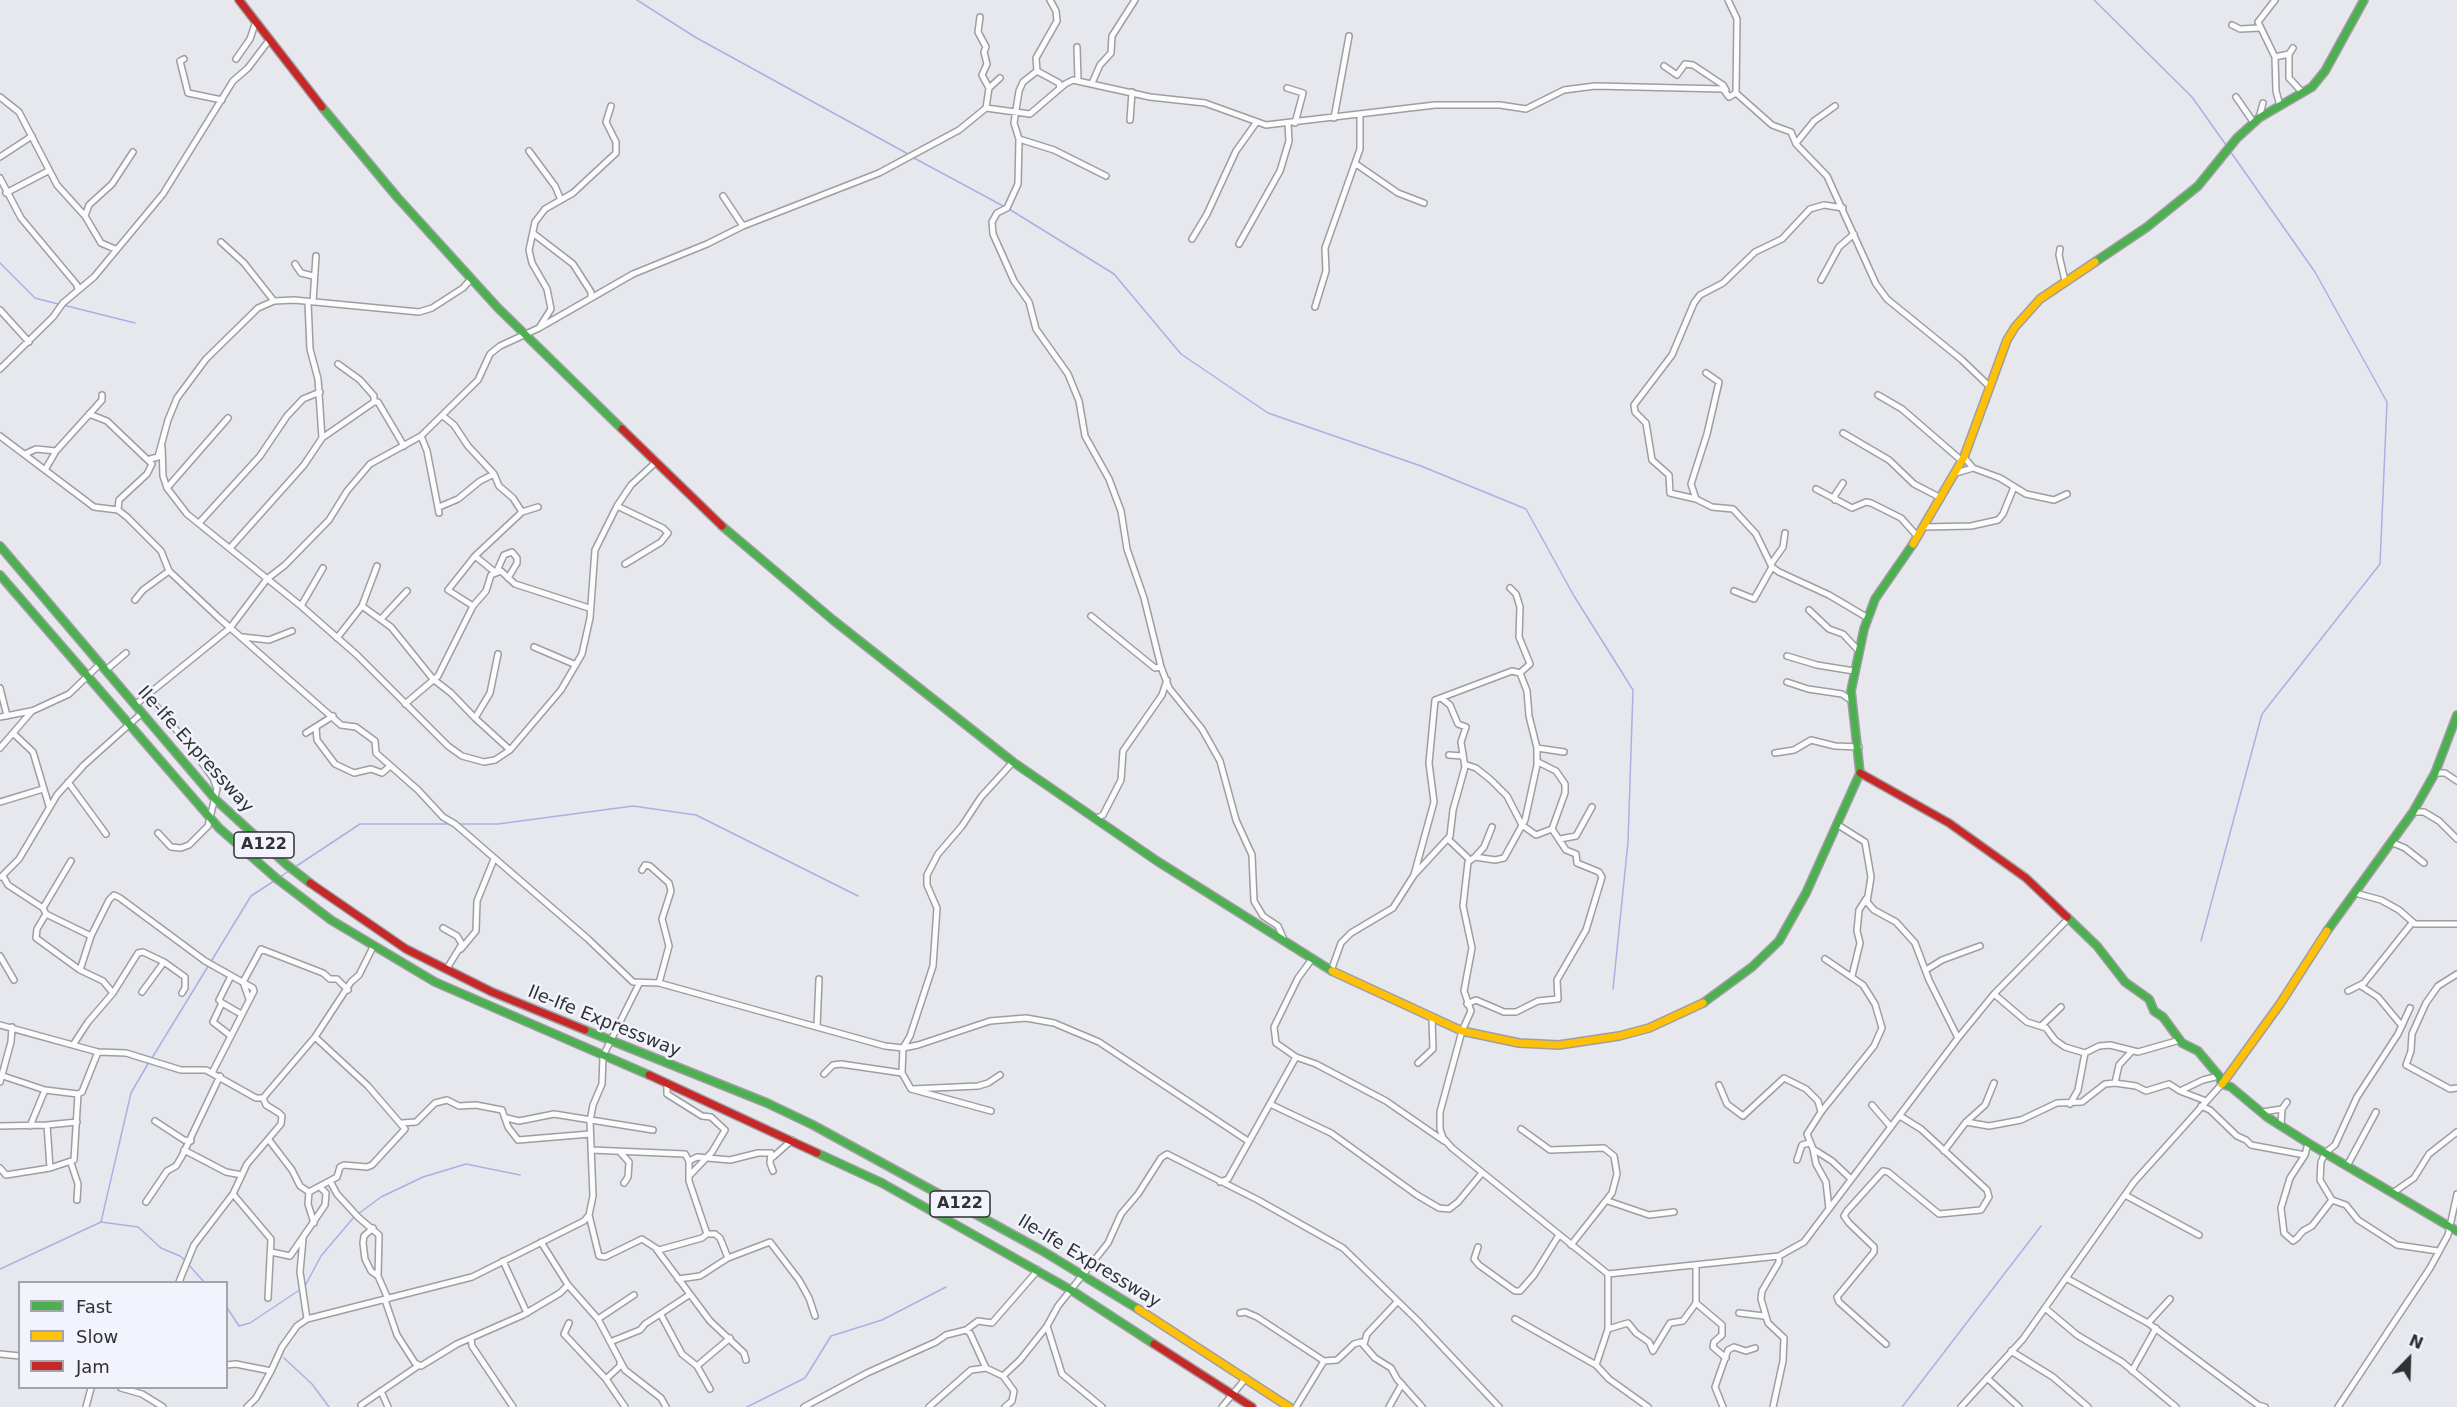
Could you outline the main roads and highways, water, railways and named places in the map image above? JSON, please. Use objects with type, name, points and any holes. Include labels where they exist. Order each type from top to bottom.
[{"type":"main road","points":[[239,0],[344,135],[471,279],[655,463],[781,578],[1013,762],[1095,819],[1331,971],[1462,1031],[1507,1041],[1558,1045],[1618,1036],[1649,1028],[1694,1009],[1752,967],[1779,941],[1806,893],[1860,773],[1852,701],[1854,671],[1858,650],[1875,599],[1918,537],[1956,473],[2007,340],[2015,327],[2040,299],[2147,227],[2198,186],[2236,138],[2256,120],[2312,87],[2325,71],[2364,0]]},
{"type":"main road","name":"Ile-Ife Expressway","points":[[0,546],[216,800],[279,858],[331,899],[389,938],[444,969],[610,1041],[767,1103],[813,1125],[969,1209],[1084,1276],[1289,1407]]},
{"type":"main road","name":"Ile-Ife Expressway","points":[[0,575],[211,820],[244,852],[301,898],[373,947],[435,982],[701,1098],[903,1194],[1071,1290],[1252,1407]]},
{"type":"main road","points":[[42,624],[56,612]]},
{"type":"main road","points":[[2222,1084],[2413,812],[2435,773],[2457,717]]},
{"type":"main road","points":[[1860,773],[1917,804],[1986,848],[2026,878],[2116,968],[2125,982],[2149,999],[2154,1011],[2163,1017],[2180,1040],[2198,1051],[2219,1076],[2222,1084]]},
{"type":"main road","points":[[435,982],[444,969]]},
{"type":"main road","points":[[701,1098],[707,1080]]},
{"type":"main road","points":[[2222,1084],[2231,1087],[2262,1112],[2308,1143],[2454,1225]]},
{"type":"waterway","points":[[637,0],[695,37],[908,154]]},
{"type":"waterway","points":[[2094,0],[2192,97],[2226,145]]},
{"type":"waterway","points":[[2201,941],[2262,714],[2380,564],[2387,402],[2315,272],[2230,151]]},
{"type":"waterway","points":[[914,158],[1005,207]]},
{"type":"waterway","points":[[1009,209],[1114,274],[1181,354],[1268,413],[1421,466],[1526,509],[1574,596],[1633,690],[1628,842],[1613,989]]},
{"type":"waterway","points":[[0,263],[35,298],[58,304]]},
{"type":"waterway","points":[[63,305],[135,323]]},
{"type":"waterway","points":[[460,824],[498,824],[633,806],[696,815],[858,896]]},
{"type":"waterway","points":[[295,867],[360,824],[452,824]]},
{"type":"waterway","points":[[280,877],[289,871]]},
{"type":"waterway","points":[[152,1058],[251,896],[274,881]]},
{"type":"waterway","points":[[101,1222],[131,1093],[149,1062]]},
{"type":"waterway","points":[[358,1214],[381,1197],[423,1177],[466,1164],[520,1175]]},
{"type":"waterway","points":[[305,1286],[321,1256],[354,1217]]},
{"type":"waterway","points":[[0,1269],[101,1222],[138,1227],[161,1248],[186,1261]]},
{"type":"waterway","points":[[1902,1407],[2041,1226]]},
{"type":"waterway","points":[[189,1265],[203,1281]]},
{"type":"waterway","points":[[747,1407],[805,1378],[831,1336],[882,1320],[946,1287]]},
{"type":"waterway","points":[[228,1309],[239,1326],[250,1323],[301,1289]]},
{"type":"waterway","points":[[284,1358],[312,1384],[329,1407]]}]
